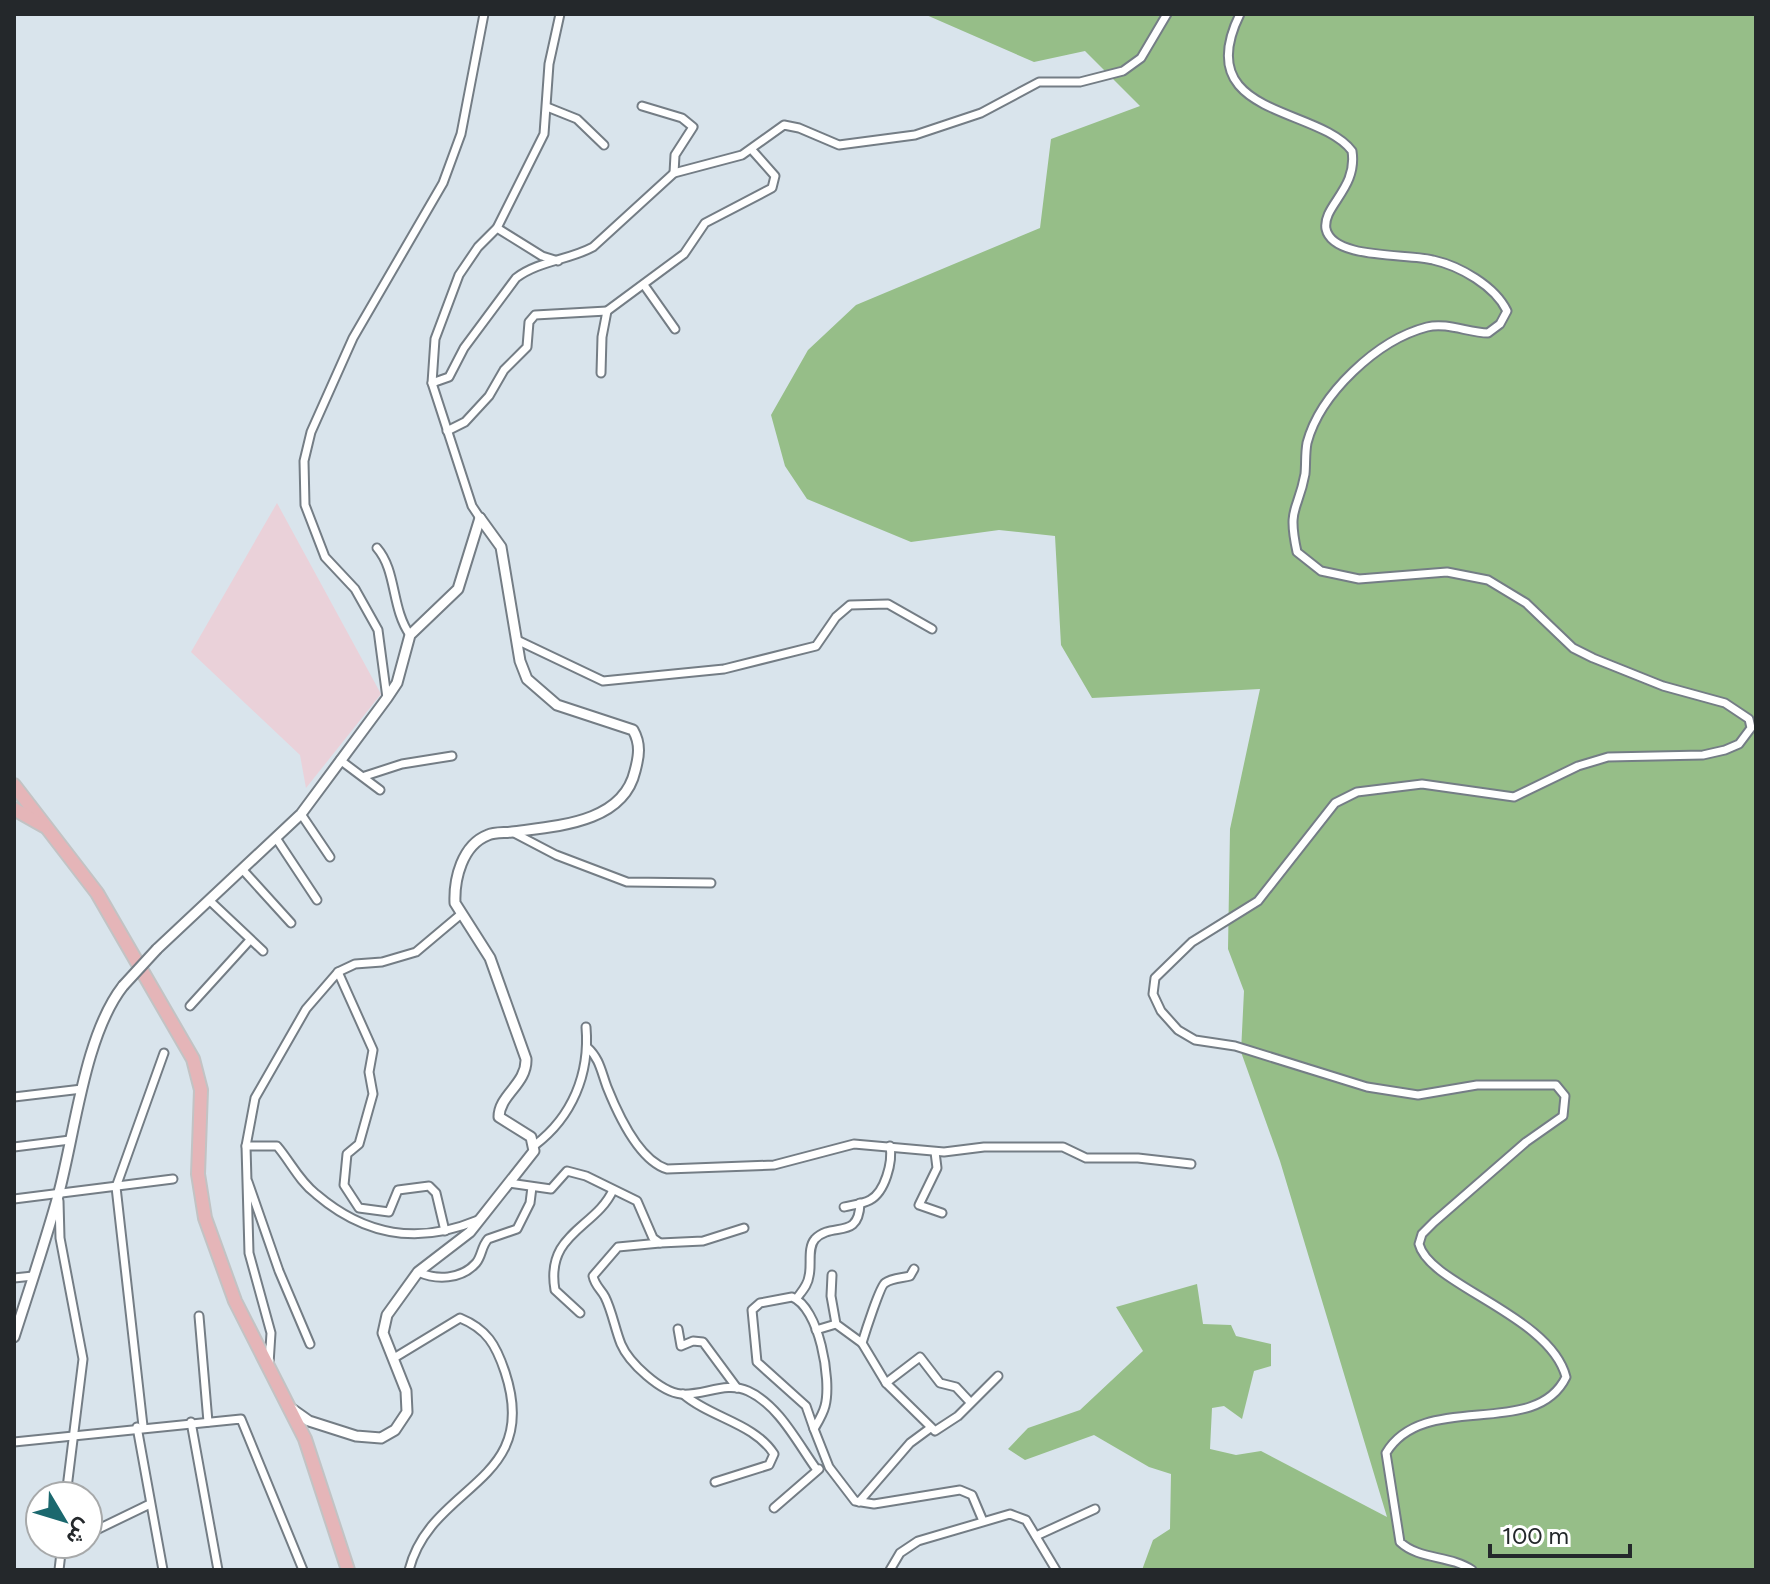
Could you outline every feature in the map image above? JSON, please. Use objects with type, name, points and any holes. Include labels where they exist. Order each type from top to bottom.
[{"type":"main road","points":[[14,785],[97,893],[193,1059],[201,1090],[198,1174],[205,1218],[235,1301],[305,1439],[348,1570]]},
{"type":"main road","points":[[14,809],[56,836]]},
{"type":"street","points":[[387,698],[378,630],[355,589],[325,557],[305,505],[304,461],[311,432],[353,338],[443,183],[461,134],[484,14]]},
{"type":"street","points":[[535,1145],[531,1137],[499,1117],[500,1109],[523,1078],[526,1059],[490,958],[460,915],[455,893],[460,864],[472,846],[487,835],[607,812],[628,790],[640,750],[633,730],[576,712],[543,695],[527,679],[501,547],[472,506],[432,383],[435,339],[459,275],[478,247],[497,228],[539,147],[547,107],[549,64],[560,14]]},
{"type":"street","points":[[432,383],[449,377],[473,335],[516,278],[526,271],[578,255],[608,235],[674,173],[731,160],[752,150],[784,125],[839,145],[915,135],[981,113],[1039,82],[1080,82],[1113,74],[1141,58],[1167,14]]},
{"type":"street","points":[[1240,14],[1231,41],[1231,58],[1232,68],[1248,95],[1288,117],[1330,131],[1352,151],[1349,186],[1333,205],[1325,225],[1329,236],[1343,248],[1435,260],[1486,286],[1502,300],[1507,311],[1500,324],[1488,333],[1429,326],[1388,346],[1343,380],[1329,397],[1308,440],[1305,473],[1291,516],[1297,552],[1321,571],[1359,579],[1447,572],[1488,580],[1545,618],[1573,648],[1613,668],[1725,703],[1749,719],[1751,728],[1739,744],[1725,750],[1703,755],[1608,757],[1578,766],[1514,797],[1422,784],[1357,792],[1335,803],[1258,901],[1192,942],[1155,978],[1153,994],[1161,1011],[1178,1030],[1195,1040],[1225,1043],[1367,1087],[1412,1095],[1477,1085],[1539,1083],[1556,1085],[1565,1096],[1563,1116],[1526,1142],[1434,1222],[1419,1244],[1430,1264],[1478,1293],[1548,1346],[1560,1360],[1566,1377],[1557,1393],[1521,1409],[1455,1415],[1407,1430],[1386,1453],[1400,1542],[1411,1551],[1456,1561],[1472,1570]]},
{"type":"street","points":[[642,106],[682,118],[693,127],[675,155],[674,173]]},
{"type":"street","points":[[547,107],[577,119],[604,145]]},
{"type":"street","points":[[447,431],[465,422],[489,396],[504,370],[527,347],[529,322],[535,315],[607,311],[684,254],[705,223],[772,188],[775,176],[752,150]]},
{"type":"street","points":[[497,228],[542,256],[558,261]]},
{"type":"street","points":[[644,285],[675,329]]},
{"type":"street","points":[[601,373],[602,337],[607,311]]},
{"type":"street","points":[[14,1337],[58,1194],[82,1089],[109,1003],[157,949],[301,814],[397,683],[410,635],[458,589],[480,518]]},
{"type":"street","points":[[377,548],[386,558],[401,623],[410,635]]},
{"type":"street","points":[[519,641],[603,681],[724,669],[816,646],[836,617],[850,605],[888,604],[906,611],[932,629]]},
{"type":"street","points":[[365,776],[402,764],[452,756]]},
{"type":"street","points":[[340,760],[380,790]]},
{"type":"street","points":[[301,814],[330,857]]},
{"type":"street","points":[[512,832],[556,855],[627,882],[711,883]]},
{"type":"street","points":[[276,838],[317,900]]},
{"type":"street","points":[[242,869],[291,923]]},
{"type":"street","points":[[209,900],[263,951]]},
{"type":"street","points":[[268,1366],[271,1333],[251,1269],[246,1176],[250,1114],[272,1064],[306,1009],[338,972],[355,964],[382,962],[416,952],[460,915]]},
{"type":"street","points":[[190,1006],[250,940]]},
{"type":"street","points":[[338,972],[373,1050],[369,1072],[373,1094],[359,1144],[347,1154],[344,1185],[355,1205],[387,1212],[393,1209],[398,1190],[429,1186],[436,1193],[445,1231]]},
{"type":"street","points":[[292,1409],[315,1424],[356,1436],[381,1438],[395,1430],[407,1412],[406,1391],[383,1333],[387,1315],[418,1272],[461,1240],[509,1183],[535,1145],[555,1130],[575,1096],[587,1047],[586,1027]]},
{"type":"street","points":[[587,1047],[599,1061],[624,1121],[651,1159],[662,1168],[765,1166],[837,1147],[890,1146],[935,1152],[984,1147],[1063,1147],[1086,1158],[1138,1158],[1191,1164]]},
{"type":"street","points":[[163,1570],[140,1427],[116,1187],[164,1053]]},
{"type":"street","points":[[14,1097],[82,1089]]},
{"type":"street","points":[[14,1147],[70,1140]]},
{"type":"street","points":[[246,1146],[277,1146],[286,1161],[317,1195],[358,1225],[410,1234],[445,1231],[480,1219]]},
{"type":"street","points":[[844,1207],[870,1200],[879,1190],[890,1166],[890,1146]]},
{"type":"street","points":[[935,1152],[937,1168],[919,1205],[942,1213]]},
{"type":"street","points":[[509,1183],[553,1189],[564,1173],[571,1171],[637,1201],[653,1238],[660,1243]]},
{"type":"street","points":[[246,1176],[279,1271],[310,1344]]},
{"type":"street","points":[[14,1199],[173,1179]]},
{"type":"street","points":[[418,1272],[445,1278],[476,1264],[485,1242],[517,1229],[530,1203],[532,1187]]},
{"type":"street","points":[[580,1313],[555,1290],[559,1252],[582,1223],[604,1206],[613,1190]]},
{"type":"street","points":[[58,1194],[60,1238],[83,1359],[68,1480]]},
{"type":"street","points":[[860,1203],[859,1215],[851,1226],[820,1235],[813,1242],[808,1282],[797,1298],[755,1306],[750,1315],[753,1351],[765,1371],[806,1406],[827,1463],[846,1495],[859,1502],[874,1504],[960,1490],[972,1495],[983,1521]]},
{"type":"street","points":[[737,1388],[683,1394],[659,1387],[627,1354],[604,1294],[594,1282],[595,1271],[618,1247],[643,1248],[660,1243],[703,1241],[744,1228]]},
{"type":"street","points":[[862,1343],[881,1286],[887,1281],[910,1276],[914,1269]]},
{"type":"street","points":[[832,1275],[831,1296],[836,1324],[862,1343],[886,1383],[929,1429],[938,1431],[998,1376]]},
{"type":"street","points":[[14,1278],[33,1276]]},
{"type":"street","points":[[797,1298],[816,1330],[823,1351],[827,1393],[825,1406],[814,1429]]},
{"type":"street","points":[[199,1316],[208,1422]]},
{"type":"street","points":[[394,1358],[460,1318],[481,1326],[496,1348],[512,1406],[499,1461],[426,1529],[409,1570]]},
{"type":"street","points":[[816,1330],[836,1324]]},
{"type":"street","points":[[678,1329],[681,1346],[693,1341],[703,1342],[737,1388],[764,1402],[817,1470]]},
{"type":"street","points":[[886,1383],[920,1357],[940,1383],[956,1387],[970,1402]]},
{"type":"street","points":[[683,1394],[696,1405],[757,1435],[774,1454],[769,1465],[715,1482]]},
{"type":"street","points":[[14,1442],[241,1419],[303,1570]]},
{"type":"street","points":[[191,1422],[218,1570]]},
{"type":"street","points":[[859,1502],[910,1443],[929,1429]]},
{"type":"street","points":[[774,1508],[827,1463]]},
{"type":"street","points":[[104,1526],[150,1504]]},
{"type":"street","points":[[1036,1536],[1095,1509]]},
{"type":"street","points":[[890,1570],[907,1546],[983,1521],[1017,1514],[1026,1520],[1056,1570]]},
{"type":"shaded area","points":[[277,503],[381,694],[306,788],[300,755],[191,652]]},
{"type":"green space","points":[[924,14],[1756,14],[1756,1570],[1142,1570],[1153,1540],[1170,1529],[1171,1474],[1149,1467],[1094,1435],[1025,1460],[1008,1449],[1028,1428],[1080,1410],[1143,1351],[1116,1307],[1197,1284],[1203,1324],[1231,1325],[1236,1336],[1271,1344],[1271,1366],[1254,1371],[1242,1419],[1224,1406],[1212,1408],[1210,1449],[1236,1455],[1261,1451],[1387,1517],[1280,1161],[1241,1052],[1244,991],[1228,949],[1230,829],[1260,689],[1092,698],[1061,645],[1055,536],[999,530],[911,542],[807,499],[785,466],[771,415],[808,350],[856,305],[1040,228],[1051,139],[1140,106],[1085,51],[1034,62]]}]
